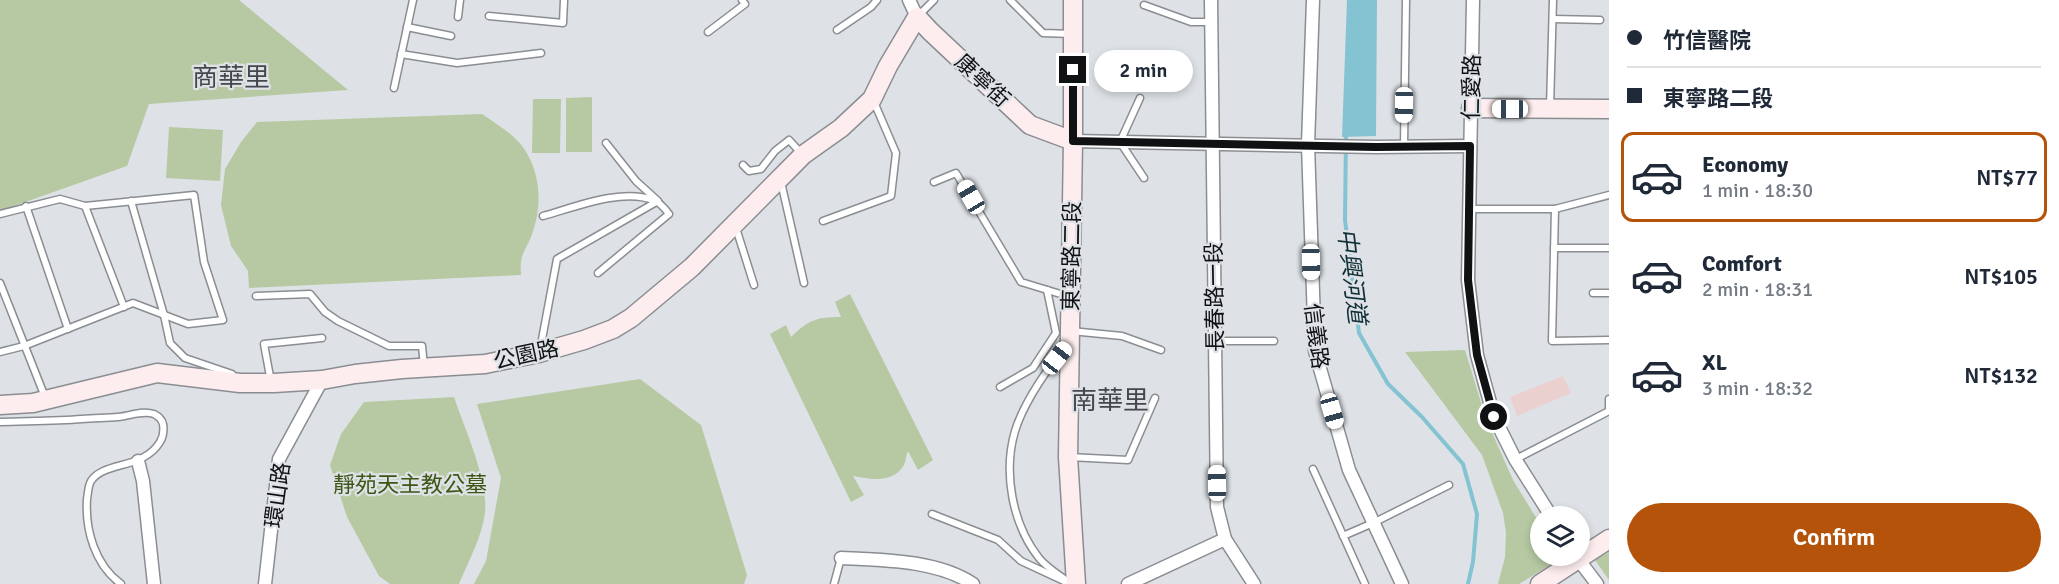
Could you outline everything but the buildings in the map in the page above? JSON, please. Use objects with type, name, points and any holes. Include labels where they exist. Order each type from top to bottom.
[{"type":"street","name":"康寧街","points":[[909,0],[917,17],[930,31],[1030,125],[1073,141]]},
{"type":"street","name":"東寧路二段","points":[[1072,584],[1068,457],[1073,0]]},
{"type":"street","name":"長春路一段","points":[[1211,0],[1217,507],[1225,539],[1254,584]]},
{"type":"street","name":"信義路","points":[[1313,0],[1308,145],[1315,351],[1349,470],[1402,584]]},
{"type":"street","name":"仁愛路","points":[[1473,0],[1468,280],[1477,355],[1494,417],[1515,459],[1545,506]]},
{"type":"street","name":"公園路","points":[[0,405],[46,400],[112,382],[157,373],[240,383],[322,380],[355,374],[485,363],[539,353],[613,329],[631,318],[692,267],[803,155],[841,128],[872,99],[888,66],[917,17]]},
{"type":"street","points":[[1471,108],[1609,109]]},
{"type":"street","points":[[1073,141],[1376,147],[1470,146]]},
{"type":"street","name":"環山路","points":[[265,584],[279,459],[322,380]]},
{"type":"street","points":[[139,464],[143,480],[154,582]]},
{"type":"street","points":[[1128,584],[1225,539]]},
{"type":"street","points":[[1590,549],[1609,539]]},
{"type":"street","points":[[841,558],[898,561],[959,575],[973,584]]},
{"type":"street","points":[[1540,584],[1564,566]]},
{"type":"street","points":[[1583,566],[1597,584]]},
{"type":"lane","points":[[394,88],[413,0]]},
{"type":"lane","points":[[458,17],[460,0]]},
{"type":"lane","points":[[489,16],[563,23],[564,0]]},
{"type":"lane","points":[[837,30],[871,8],[877,0]]},
{"type":"lane","points":[[917,17],[934,0]]},
{"type":"lane","points":[[1010,0],[1043,33],[1073,34]]},
{"type":"lane","points":[[1404,146],[1406,0]]},
{"type":"lane","points":[[1550,109],[1553,0]]},
{"type":"lane","points":[[708,32],[746,1]]},
{"type":"lane","points":[[1144,5],[1191,22],[1211,21]]},
{"type":"lane","points":[[1552,19],[1600,20]]},
{"type":"lane","points":[[407,27],[451,36]]},
{"type":"lane","points":[[401,54],[457,63],[541,53]]},
{"type":"lane","points":[[1140,98],[1120,142],[1144,178]]},
{"type":"lane","points":[[823,220],[891,196],[896,153],[872,99]]},
{"type":"lane","points":[[743,165],[749,171],[761,170],[775,151],[789,140],[803,155]]},
{"type":"lane","points":[[598,273],[669,213],[636,181],[606,143]]},
{"type":"lane","points":[[933,182],[957,173],[1021,282],[1071,297]]},
{"type":"lane","points":[[781,178],[804,284]]},
{"type":"lane","points":[[0,214],[26,206],[60,200],[85,206],[194,195],[204,262],[223,320],[188,324],[133,303],[24,346],[0,352]]},
{"type":"lane","points":[[1469,209],[1555,209],[1609,195]]},
{"type":"lane","points":[[543,216],[605,199],[636,196],[658,201]]},
{"type":"lane","points":[[130,201],[164,315],[170,343],[185,358],[222,371],[272,382],[264,344],[322,338]]},
{"type":"lane","points":[[539,353],[557,259],[658,201]]},
{"type":"lane","points":[[26,206],[68,329]]},
{"type":"lane","points":[[85,206],[124,307]]},
{"type":"lane","points":[[1555,209],[1552,341],[1609,340]]},
{"type":"lane","points":[[734,224],[754,285]]},
{"type":"lane","points":[[1554,248],[1609,248]]},
{"type":"lane","points":[[0,283],[46,400]]},
{"type":"lane","points":[[1000,387],[1032,368],[1056,333],[1047,290]]},
{"type":"lane","points":[[1593,292],[1609,293]]},
{"type":"lane","points":[[256,296],[310,294],[325,312],[338,321],[389,346],[423,346],[424,368]]},
{"type":"lane","points":[[1072,584],[1040,559],[1027,540],[1013,502],[1010,466],[1015,431],[1046,371],[1070,336],[1122,336],[1161,350]]},
{"type":"lane","points":[[1215,341],[1274,341]]},
{"type":"lane","points":[[1068,457],[1128,460],[1155,398]]},
{"type":"lane","points":[[1515,459],[1609,411],[1609,399]]},
{"type":"lane","points":[[0,422],[120,417],[145,413],[155,414],[160,418],[163,425],[162,438],[149,455],[139,464],[99,474],[90,482],[86,508],[88,535],[104,565],[121,584]]},
{"type":"lane","points":[[1313,469],[1365,584]]},
{"type":"lane","points":[[1343,536],[1374,523],[1449,484]]},
{"type":"lane","points":[[932,514],[998,540],[1021,561],[1072,584]]},
{"type":"lane","points":[[834,584],[841,558]]},
{"type":"shaded area","points":[[1563,376],[1571,393],[1517,416],[1510,397]]},
{"type":"green space","points":[[0,0],[239,0],[348,90],[149,104],[127,166],[0,211]]},
{"type":"green space","points":[[592,97],[592,152],[566,152],[566,98]]},
{"type":"green space","points":[[533,99],[561,99],[560,153],[532,153]]},
{"type":"green space","points":[[482,114],[519,142],[533,165],[538,191],[537,218],[522,256],[521,275],[249,288],[248,271],[231,246],[221,205],[225,169],[241,142],[257,122]]},
{"type":"green space","points":[[169,127],[223,130],[220,181],[166,178]]},
{"type":"green space","points":[[850,294],[933,460],[918,470],[908,451],[904,465],[888,478],[853,476],[864,495],[851,502],[770,334],[786,325],[791,337],[813,321],[841,317],[835,302]]},
{"type":"green space","points":[[1465,350],[1486,419],[1513,480],[1530,508],[1530,566],[1548,566],[1519,584],[1498,584],[1505,557],[1506,533],[1503,513],[1482,455],[1405,352]]},
{"type":"green space","points":[[640,379],[701,425],[747,575],[744,584],[474,584],[486,561],[501,478],[477,404]]},
{"type":"green space","name":"靜苑天主教公墓","points":[[454,397],[477,461],[483,487],[485,510],[481,532],[459,584],[390,584],[379,576],[347,517],[330,465],[341,434],[364,402]]},
{"type":"green space","points":[[1609,552],[1609,580],[1595,560]]},
{"type":"water","points":[[1347,0],[1377,0],[1376,136],[1342,137]]},
{"type":"waterway","name":"中興河道","points":[[1346,134],[1345,220],[1359,333],[1388,384],[1422,417],[1463,464],[1477,514],[1473,562],[1468,584]]},
{"type":"district","name":"商華里","points":[[231,77]]},
{"type":"district","name":"南華里","points":[[1110,400]]},
{"type":"route","points":[[1073,70],[1073,141],[1376,147],[1470,146],[1468,280],[1477,355],[1494,417]]}]
